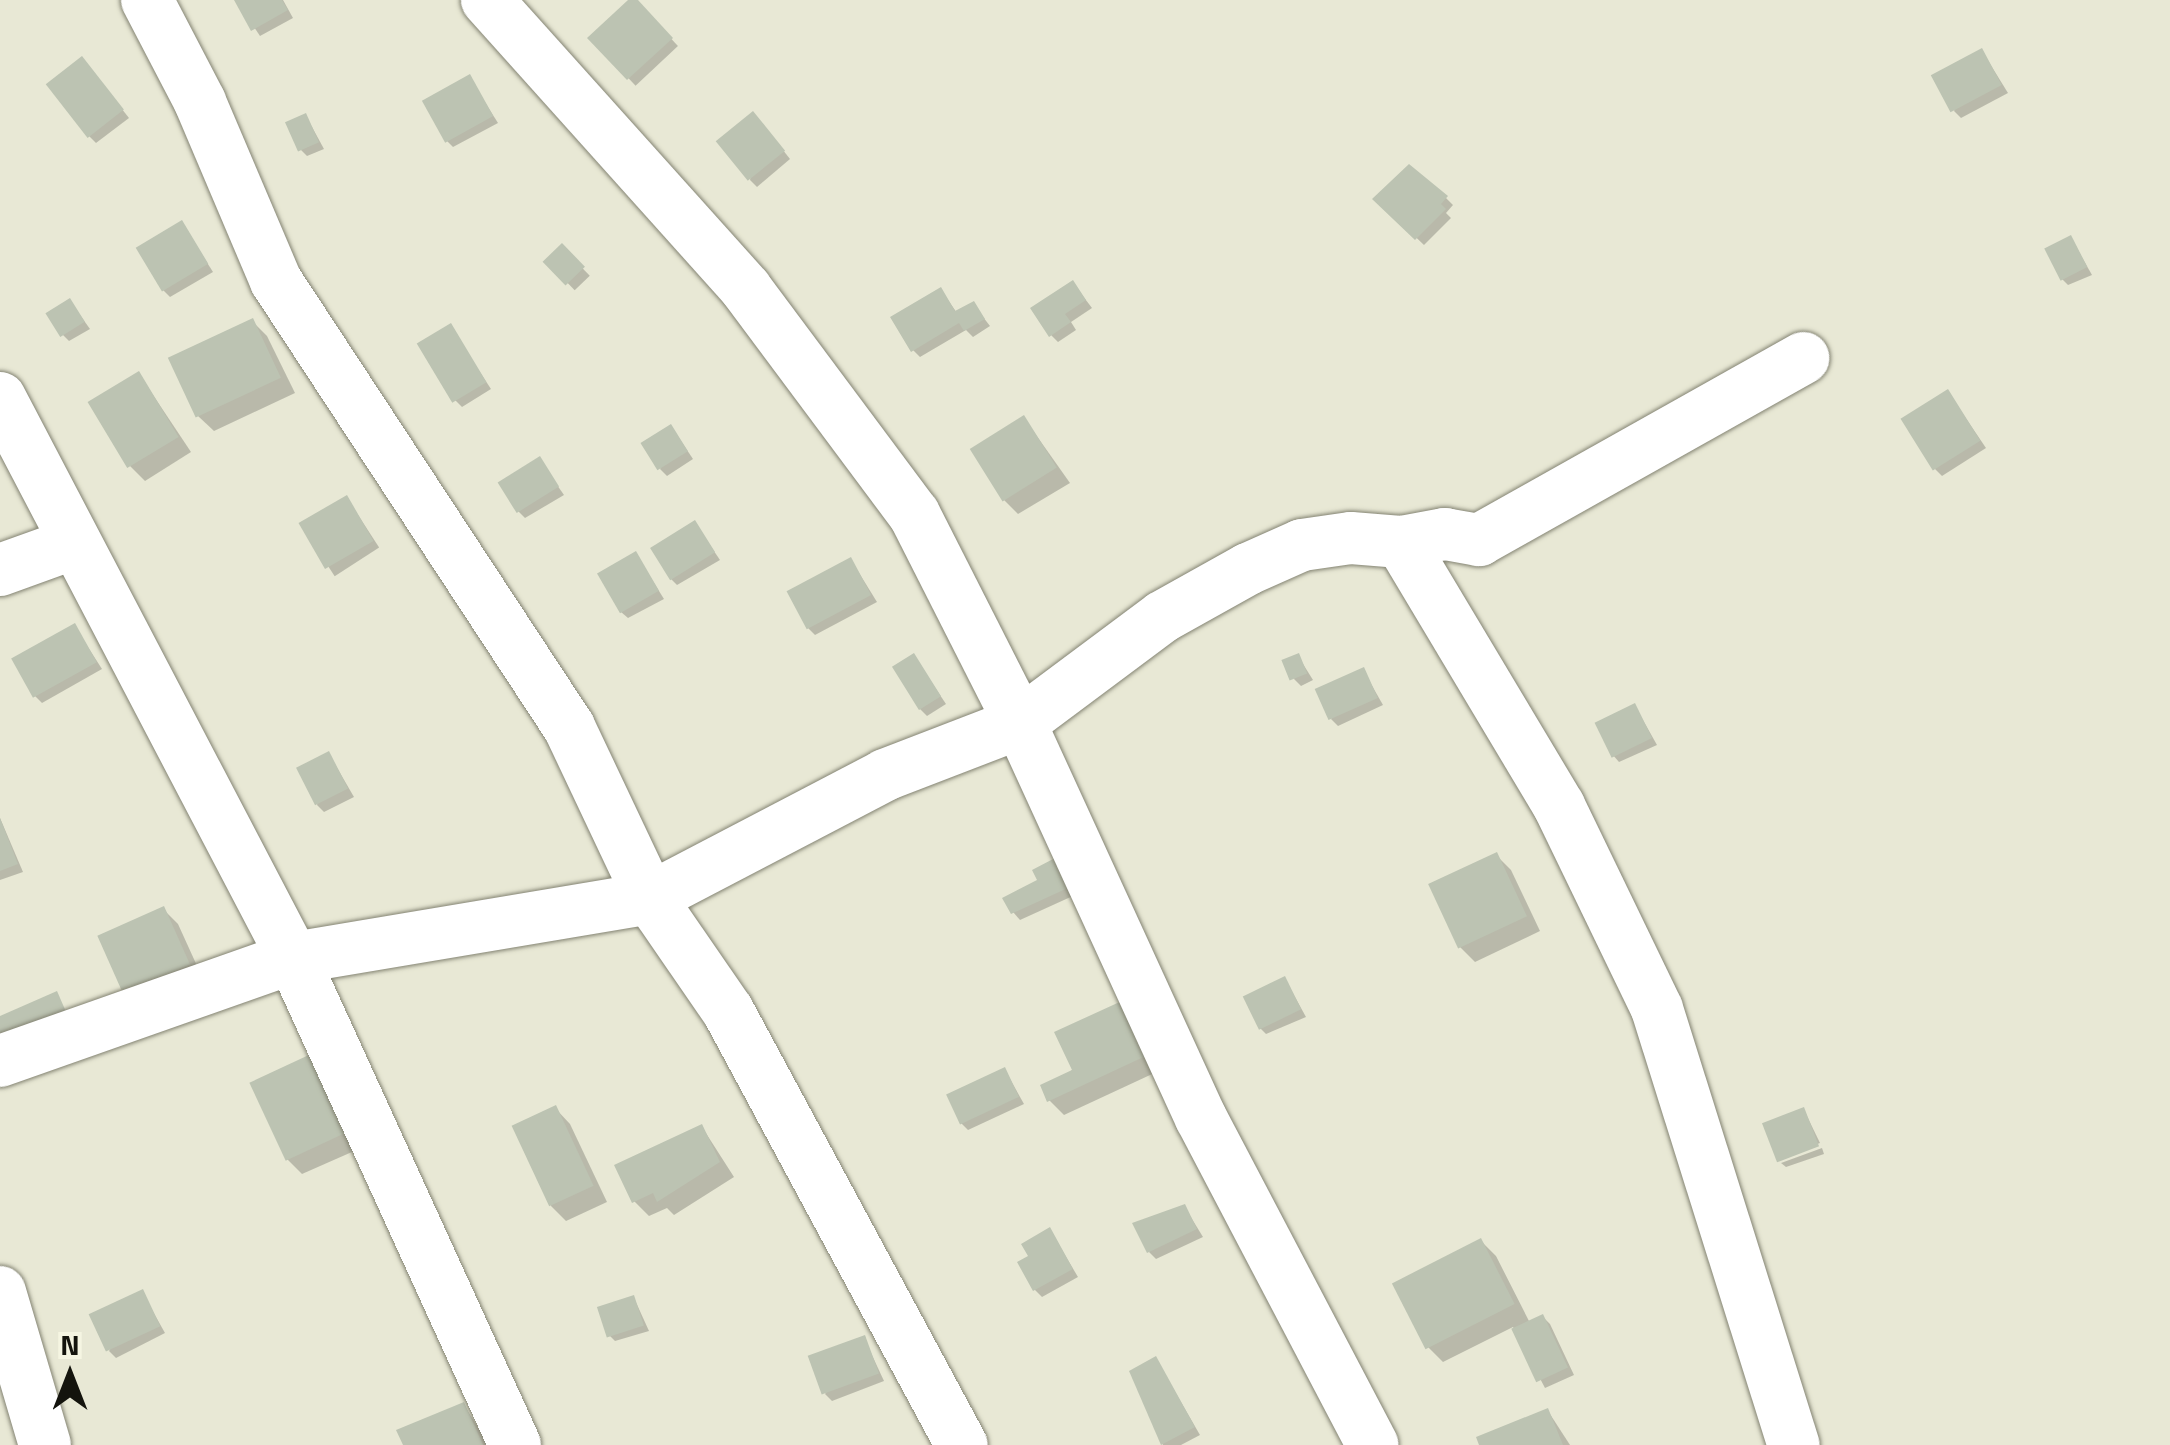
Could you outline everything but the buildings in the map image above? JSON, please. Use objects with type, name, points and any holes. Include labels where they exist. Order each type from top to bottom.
[{"type":"street","points":[[147,0],[200,102],[276,280],[569,727],[650,898],[728,1011],[962,1445]]},
{"type":"street","points":[[486,0],[746,289],[914,514],[1020,722],[1201,1118],[1372,1445]]},
{"type":"street","points":[[0,1061],[293,958],[650,898],[885,775],[1020,722],[1162,617],[1248,569],[1302,546],[1351,538],[1401,542],[1445,534],[1480,540],[1802,358]]},
{"type":"street","points":[[0,398],[293,958],[514,1445]]},
{"type":"street","points":[[0,570],[75,542]]},
{"type":"street","points":[[1401,542],[1559,806],[1657,1009],[1794,1445]]},
{"type":"street","points":[[0,1292],[44,1445]]}]
